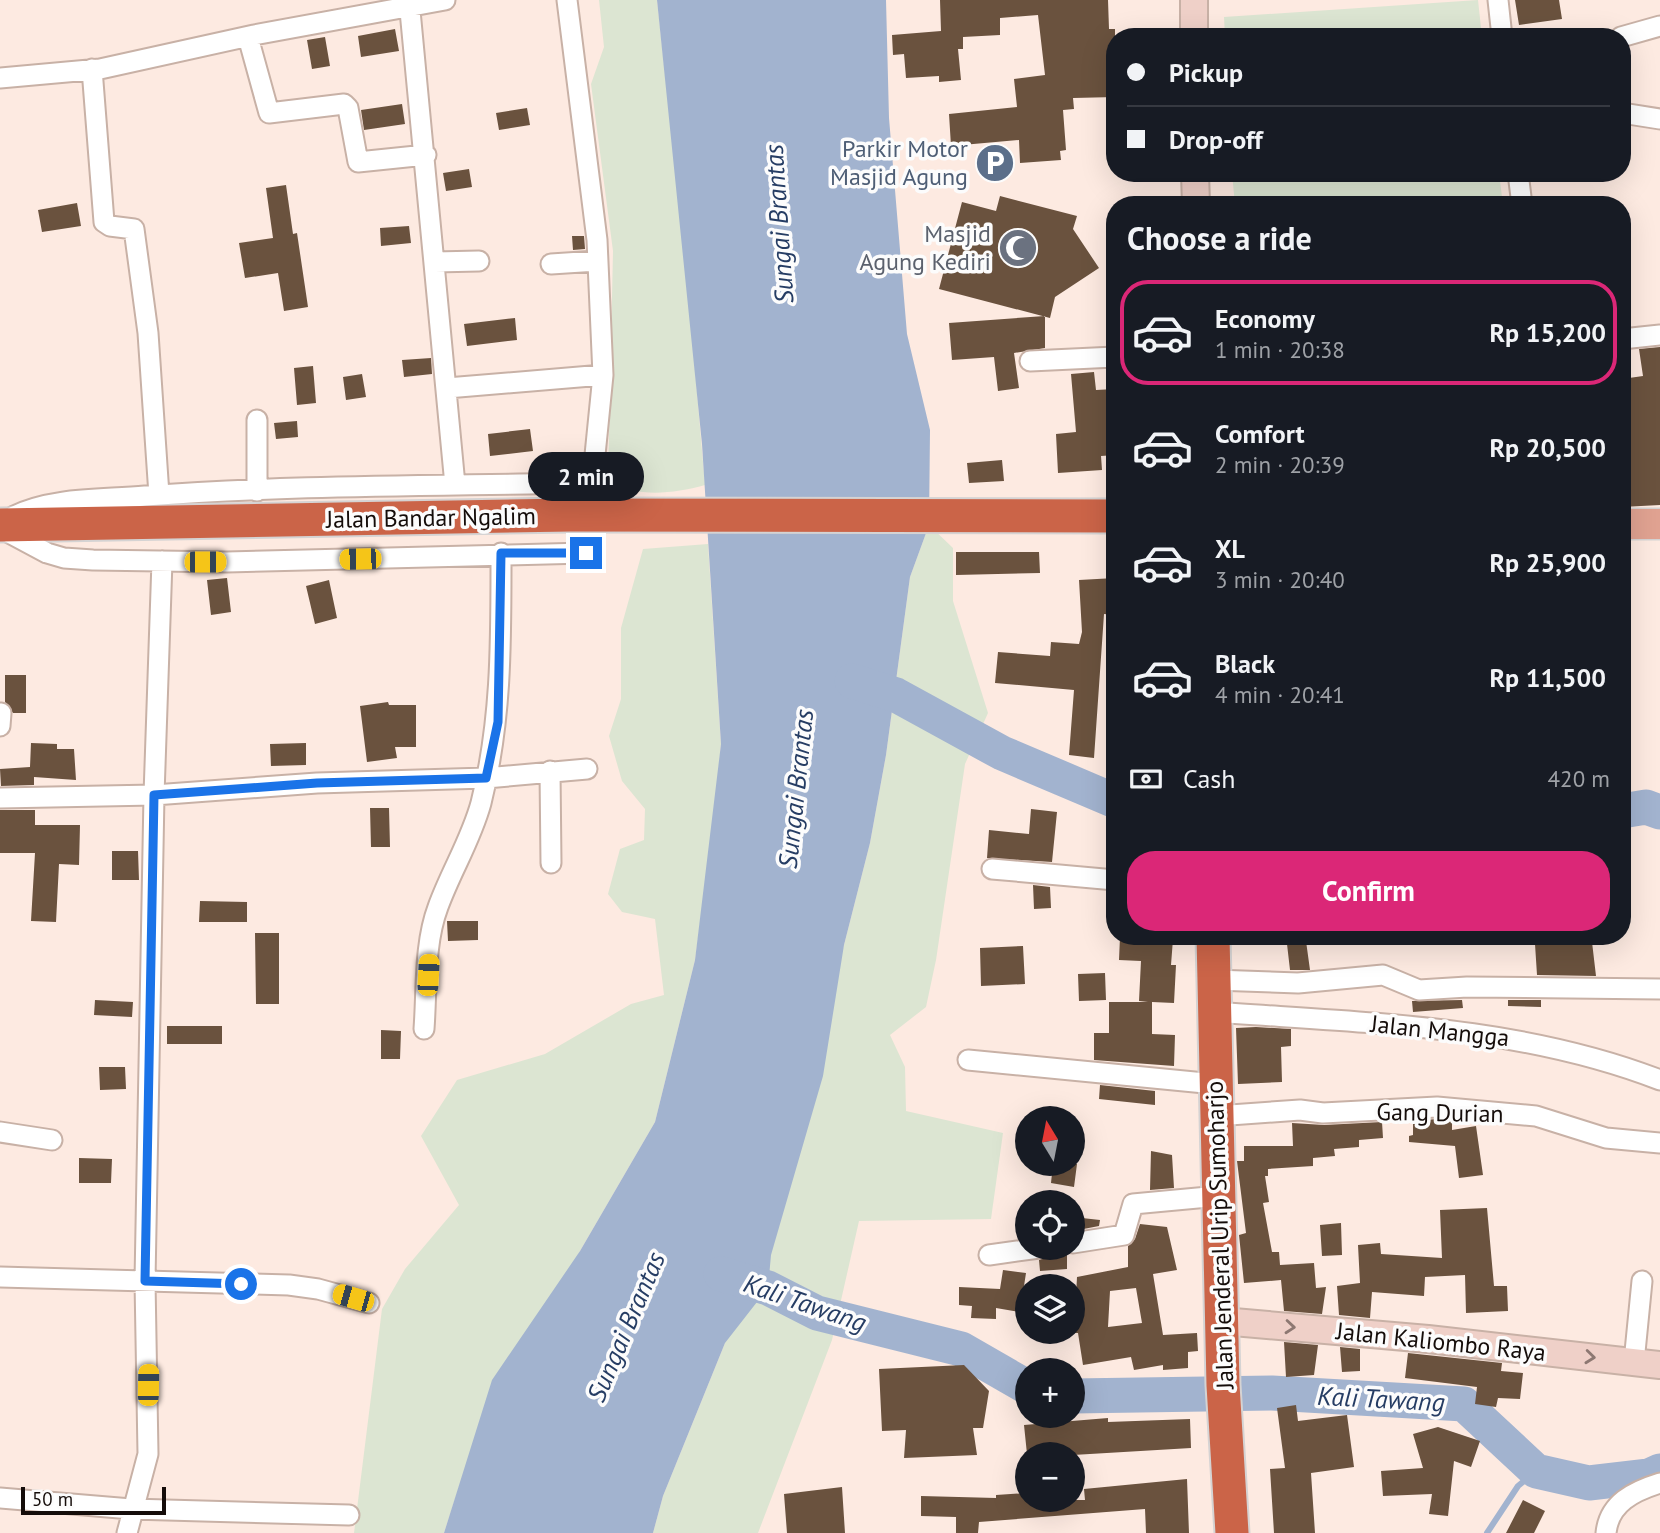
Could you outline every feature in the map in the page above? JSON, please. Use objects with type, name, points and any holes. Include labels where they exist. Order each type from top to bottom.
[{"type":"highway","name":"Jalan Bandar Ngalim","points":[[0,525],[570,515],[1106,516]]},
{"type":"highway","name":"Jalan Jenderal Urip Sumoharjo","points":[[1213,945],[1224,1401],[1232,1533]]},
{"type":"main road","points":[[1631,524],[1660,524]]},
{"type":"street","points":[[0,78],[92,69],[410,3],[445,0]]},
{"type":"street","points":[[0,525],[27,510],[63,503],[159,495],[578,483],[589,479],[595,470],[603,374],[595,210],[567,0]]},
{"type":"street","points":[[1194,0],[1194,28]]},
{"type":"street","points":[[1498,0],[1501,28]]},
{"type":"street","points":[[410,3],[426,155],[454,485]]},
{"type":"street","points":[[1631,34],[1660,26]]},
{"type":"street","points":[[248,37],[269,113],[273,115],[344,104],[348,108],[358,162],[426,155]]},
{"type":"street","points":[[92,69],[104,222],[134,229],[148,333],[159,495]]},
{"type":"street","points":[[1631,114],[1660,118]]},
{"type":"street","points":[[435,262],[479,261]]},
{"type":"street","points":[[551,264],[597,261]]},
{"type":"street","points":[[1631,338],[1660,335]]},
{"type":"street","points":[[1030,361],[1106,357]]},
{"type":"street","points":[[447,388],[603,374]]},
{"type":"street","points":[[257,420],[257,491]]},
{"type":"street","points":[[0,525],[47,553],[64,558],[162,561],[586,553]]},
{"type":"street","points":[[424,1029],[429,949],[435,917],[462,858],[486,778],[498,722],[501,553]]},
{"type":"street","points":[[127,1533],[131,1509],[148,1454],[145,1281],[154,795],[162,561]]},
{"type":"street","points":[[0,798],[154,795],[317,783],[486,778],[587,769]]},
{"type":"street","points":[[550,771],[551,863]]},
{"type":"street","points":[[992,870],[1106,879]]},
{"type":"street","points":[[1214,996],[1298,983],[1383,975],[1419,990],[1466,987],[1660,989]]},
{"type":"street","name":"Jalan Mangga","points":[[1214,996],[1526,1041],[1602,1059],[1660,1080]]},
{"type":"street","name":"Gang Durian","points":[[968,1060],[1216,1100],[1323,1113],[1437,1107],[1536,1116],[1606,1138],[1660,1143]]},
{"type":"street","points":[[0,1132],[52,1140]]},
{"type":"street","points":[[1085,1241],[1124,1235],[1133,1204],[1219,1196]]},
{"type":"street","points":[[989,1255],[1015,1251]]},
{"type":"street","points":[[0,1277],[289,1285],[318,1289],[369,1303]]},
{"type":"street","points":[[1634,1362],[1642,1281]]},
{"type":"street","name":"Jalan Kaliombo Raya","points":[[1222,1321],[1428,1339],[1660,1365]]},
{"type":"street","points":[[1606,1533],[1607,1522],[1618,1503],[1636,1492],[1660,1483]]},
{"type":"street","points":[[0,1499],[131,1509],[349,1515]]},
{"type":"green space","points":[[599,0],[657,0],[687,277],[705,485],[680,490],[644,492],[608,483],[613,251],[591,84],[604,47]]},
{"type":"green space","points":[[1478,0],[1481,28],[1225,28],[1224,17]]},
{"type":"green space","points":[[1233,182],[1500,182],[1502,196],[1234,196]]},
{"type":"green space","points":[[929,525],[953,548],[953,601],[988,713],[965,764],[936,960],[926,1007],[890,1035],[905,1067],[906,1111],[1003,1133],[991,1219],[859,1221],[832,1340],[758,1533],[653,1533],[663,1496],[725,1343],[844,945],[870,843],[886,755],[910,577]]},
{"type":"green space","points":[[708,544],[721,744],[695,960],[655,1122],[580,1251],[465,1468],[444,1533],[354,1533],[382,1309],[405,1269],[459,1205],[421,1136],[457,1080],[545,1054],[631,1004],[664,995],[655,919],[622,912],[608,894],[620,849],[644,840],[645,809],[622,781],[609,736],[621,699],[621,628],[643,549]]},
{"type":"water","name":"Sungai Brantas","points":[[657,0],[886,0],[889,118],[907,334],[930,430],[929,525],[910,577],[886,755],[870,843],[844,945],[823,1076],[771,1255],[768,1288],[725,1343],[663,1496],[653,1533],[444,1533],[492,1380],[580,1251],[655,1122],[695,960],[721,744],[702,444]]},
{"type":"building","points":[[940,0],[1108,0],[1106,97],[1073,98],[1074,109],[1063,110],[1066,150],[1060,151],[1061,160],[1020,163],[1019,140],[951,146],[949,114],[1017,107],[1014,79],[1045,75],[1038,15],[1000,18],[1000,35],[963,37],[963,49],[958,49],[961,80],[939,82],[939,76],[906,78],[904,54],[893,55],[892,35],[941,31]]},
{"type":"building","points":[[1515,0],[1559,0],[1562,19],[1519,25]]},
{"type":"building","points":[[395,29],[399,51],[361,57],[358,36]]},
{"type":"building","points":[[325,37],[330,66],[312,69],[307,40]]},
{"type":"building","points":[[402,104],[405,124],[364,130],[361,110]]},
{"type":"building","points":[[527,108],[530,125],[499,130],[496,113]]},
{"type":"building","points":[[469,169],[472,187],[446,191],[443,173]]},
{"type":"building","points":[[286,185],[293,234],[297,233],[308,307],[284,311],[278,273],[245,278],[239,243],[273,238],[266,188]]},
{"type":"building","name":"Masjid Agung Kediri","points":[[1000,196],[1077,216],[1073,229],[1099,268],[1055,297],[1050,318],[939,289],[962,202],[996,211]]},
{"type":"building","points":[[77,203],[81,226],[42,232],[38,210]]},
{"type":"building","points":[[409,226],[411,243],[381,246],[380,228]]},
{"type":"building","points":[[572,236],[584,236],[585,249],[573,250]]},
{"type":"building","points":[[1045,316],[1045,348],[1014,353],[1019,388],[998,391],[994,357],[952,360],[949,323]]},
{"type":"building","points":[[515,318],[517,340],[467,346],[464,324]]},
{"type":"building","points":[[1660,347],[1660,505],[1631,507],[1631,378],[1643,376],[1639,349]]},
{"type":"building","points":[[431,358],[432,374],[404,377],[402,360]]},
{"type":"building","points":[[313,366],[316,403],[297,405],[294,368]]},
{"type":"building","points":[[1094,372],[1096,390],[1106,389],[1106,456],[1101,456],[1102,470],[1058,473],[1056,434],[1076,432],[1071,374]]},
{"type":"building","points":[[362,374],[366,397],[346,400],[343,377]]},
{"type":"building","points":[[297,421],[298,437],[276,439],[274,423]]},
{"type":"building","points":[[530,429],[533,451],[490,456],[488,434]]},
{"type":"building","points":[[1002,460],[1004,481],[969,483],[967,463]]},
{"type":"building","points":[[956,552],[1039,552],[1040,573],[956,575]]},
{"type":"building","points":[[227,578],[231,612],[211,615],[207,580]]},
{"type":"building","points":[[1106,578],[1106,614],[1094,758],[1069,755],[1074,690],[995,683],[998,652],[1050,656],[1051,642],[1079,644],[1082,632],[1079,580]]},
{"type":"building","points":[[329,580],[337,618],[315,624],[306,586]]},
{"type":"building","points":[[5,675],[26,675],[26,713],[13,713],[5,702]]},
{"type":"building","points":[[388,702],[389,705],[416,705],[416,747],[395,747],[397,758],[367,762],[360,706]]},
{"type":"building","points":[[31,743],[57,744],[57,749],[74,749],[76,780],[34,777],[34,785],[1,786],[0,769],[30,767]]},
{"type":"building","points":[[306,743],[306,765],[271,766],[270,744]]},
{"type":"building","points":[[370,808],[389,808],[390,847],[371,847]]},
{"type":"building","points":[[1031,809],[1057,812],[1052,862],[987,858],[989,830],[1029,834]]},
{"type":"building","points":[[0,810],[35,810],[35,825],[80,825],[79,865],[59,864],[56,922],[31,921],[35,853],[0,853]]},
{"type":"building","points":[[112,851],[138,851],[139,880],[112,880]]},
{"type":"building","points":[[1033,885],[1050,887],[1051,908],[1034,909]]},
{"type":"building","points":[[200,901],[247,902],[247,922],[199,922]]},
{"type":"building","points":[[447,921],[478,921],[478,940],[448,941]]},
{"type":"building","points":[[255,933],[279,933],[279,1004],[256,1004]]},
{"type":"building","points":[[1120,945],[1173,945],[1171,965],[1176,965],[1174,1003],[1152,1002],[1152,1034],[1175,1035],[1174,1066],[1094,1060],[1094,1033],[1109,1033],[1109,1002],[1148,1002],[1139,1001],[1141,961],[1119,960]]},
{"type":"building","points":[[1287,945],[1307,945],[1310,970],[1290,970]]},
{"type":"building","points":[[1535,945],[1592,945],[1596,976],[1537,975]]},
{"type":"building","points":[[1023,946],[1025,984],[981,986],[980,948]]},
{"type":"building","points":[[1105,973],[1106,1000],[1079,1001],[1078,974]]},
{"type":"building","points":[[95,1000],[133,1002],[132,1017],[94,1015]]},
{"type":"building","points":[[1462,1000],[1463,1008],[1413,1012],[1412,1001]]},
{"type":"building","points":[[1508,1000],[1541,1000],[1541,1007],[1508,1006]]},
{"type":"building","points":[[167,1026],[222,1026],[222,1044],[167,1044]]},
{"type":"building","points":[[1236,1028],[1291,1029],[1291,1046],[1281,1047],[1282,1082],[1238,1084]]},
{"type":"building","points":[[381,1030],[401,1031],[400,1059],[381,1059]]},
{"type":"building","points":[[99,1067],[125,1067],[126,1089],[100,1090]]},
{"type":"building","points":[[1100,1085],[1155,1091],[1155,1105],[1099,1099]]},
{"type":"building","points":[[1413,1121],[1452,1121],[1452,1130],[1476,1126],[1483,1175],[1459,1178],[1455,1146],[1409,1142],[1409,1136],[1413,1135]]},
{"type":"building","points":[[1382,1122],[1383,1138],[1359,1140],[1359,1147],[1334,1149],[1335,1156],[1313,1158],[1313,1166],[1268,1169],[1268,1176],[1265,1176],[1269,1202],[1263,1203],[1272,1252],[1279,1252],[1280,1265],[1314,1263],[1316,1288],[1326,1287],[1322,1314],[1284,1311],[1281,1280],[1244,1283],[1239,1235],[1246,1233],[1237,1161],[1244,1161],[1244,1146],[1293,1146],[1292,1123],[1324,1125]]},
{"type":"building","points":[[1151,1151],[1172,1155],[1174,1188],[1150,1190]]},
{"type":"building","points":[[79,1158],[112,1159],[111,1183],[79,1183]]},
{"type":"building","points":[[1052,1176],[1075,1176],[1074,1187],[1051,1183]]},
{"type":"building","points":[[1487,1208],[1494,1286],[1507,1286],[1508,1311],[1466,1313],[1465,1275],[1425,1277],[1424,1296],[1372,1292],[1370,1318],[1339,1315],[1337,1286],[1360,1283],[1358,1245],[1380,1243],[1381,1254],[1442,1258],[1440,1210]]},
{"type":"building","points":[[1085,1218],[1100,1220],[1099,1226],[1085,1229]]},
{"type":"building","points":[[1341,1223],[1342,1255],[1322,1256],[1320,1225]]},
{"type":"building","points":[[1140,1224],[1167,1227],[1177,1270],[1153,1274],[1163,1335],[1197,1333],[1198,1351],[1188,1352],[1188,1368],[1163,1370],[1163,1365],[1134,1370],[1131,1357],[1085,1365],[1080,1344],[1085,1344],[1085,1275],[1128,1267],[1128,1246],[1135,1239]],"holes":[[[1136,1288],[1142,1323],[1108,1327],[1110,1291]]]},
{"type":"building","points":[[1039,1260],[1067,1260],[1067,1269],[1040,1271]]},
{"type":"building","points":[[1003,1270],[1026,1273],[1015,1274],[1015,1311],[996,1308],[996,1319],[971,1318],[972,1306],[959,1305],[959,1287],[1000,1289]]},
{"type":"building","points":[[1284,1342],[1318,1345],[1314,1375],[1286,1377]]},
{"type":"building","points":[[1340,1347],[1360,1349],[1360,1371],[1342,1372]]},
{"type":"building","points":[[1408,1353],[1502,1363],[1501,1371],[1523,1373],[1520,1399],[1498,1398],[1496,1407],[1475,1404],[1477,1387],[1405,1378]]},
{"type":"building","points":[[964,1365],[989,1391],[983,1428],[973,1428],[977,1455],[904,1458],[906,1430],[882,1431],[879,1369]]},
{"type":"building","points":[[1296,1405],[1298,1421],[1347,1415],[1354,1467],[1311,1473],[1315,1533],[1274,1533],[1270,1469],[1285,1468],[1277,1408]]},
{"type":"building","points":[[1108,1418],[1108,1422],[1190,1419],[1191,1448],[1085,1454],[1085,1442],[1026,1442],[1024,1428],[1085,1428],[1085,1420]]},
{"type":"building","points":[[1438,1427],[1480,1441],[1471,1467],[1454,1461],[1448,1516],[1429,1514],[1432,1494],[1383,1496],[1381,1471],[1423,1468],[1413,1434]]},
{"type":"building","points":[[1187,1479],[1189,1533],[1146,1533],[1145,1509],[979,1522],[978,1533],[956,1533],[956,1517],[921,1516],[921,1496],[996,1498],[996,1495],[1015,1494],[1015,1512],[1085,1512],[1085,1489]]},
{"type":"building","points":[[842,1487],[845,1533],[787,1533],[784,1494]]},
{"type":"building","points":[[1523,1500],[1545,1511],[1534,1533],[1506,1533]]},
{"type":"waterway","points":[[852,681],[896,695],[1002,753],[1106,797]]},
{"type":"waterway","points":[[1631,810],[1646,807],[1660,812]]},
{"type":"waterway","name":"Kali Tawang","points":[[721,1274],[768,1288],[817,1313],[961,1349],[1015,1380]]},
{"type":"waterway","name":"Kali Tawang","points":[[1085,1396],[1272,1393],[1464,1404],[1536,1471],[1589,1483],[1649,1476],[1660,1471]]},
{"type":"waterway","points":[[1487,1533],[1518,1486],[1536,1471]]},
{"type":"place","name":"Parkir Motor Masjid Agung","points":[[995,163]]},
{"type":"place","name":"Masjid Agung Kediri","points":[[1018,248]]},
{"type":"route","points":[[241,1284],[145,1281],[154,795],[317,783],[486,778],[498,722],[501,553],[586,553]]}]
